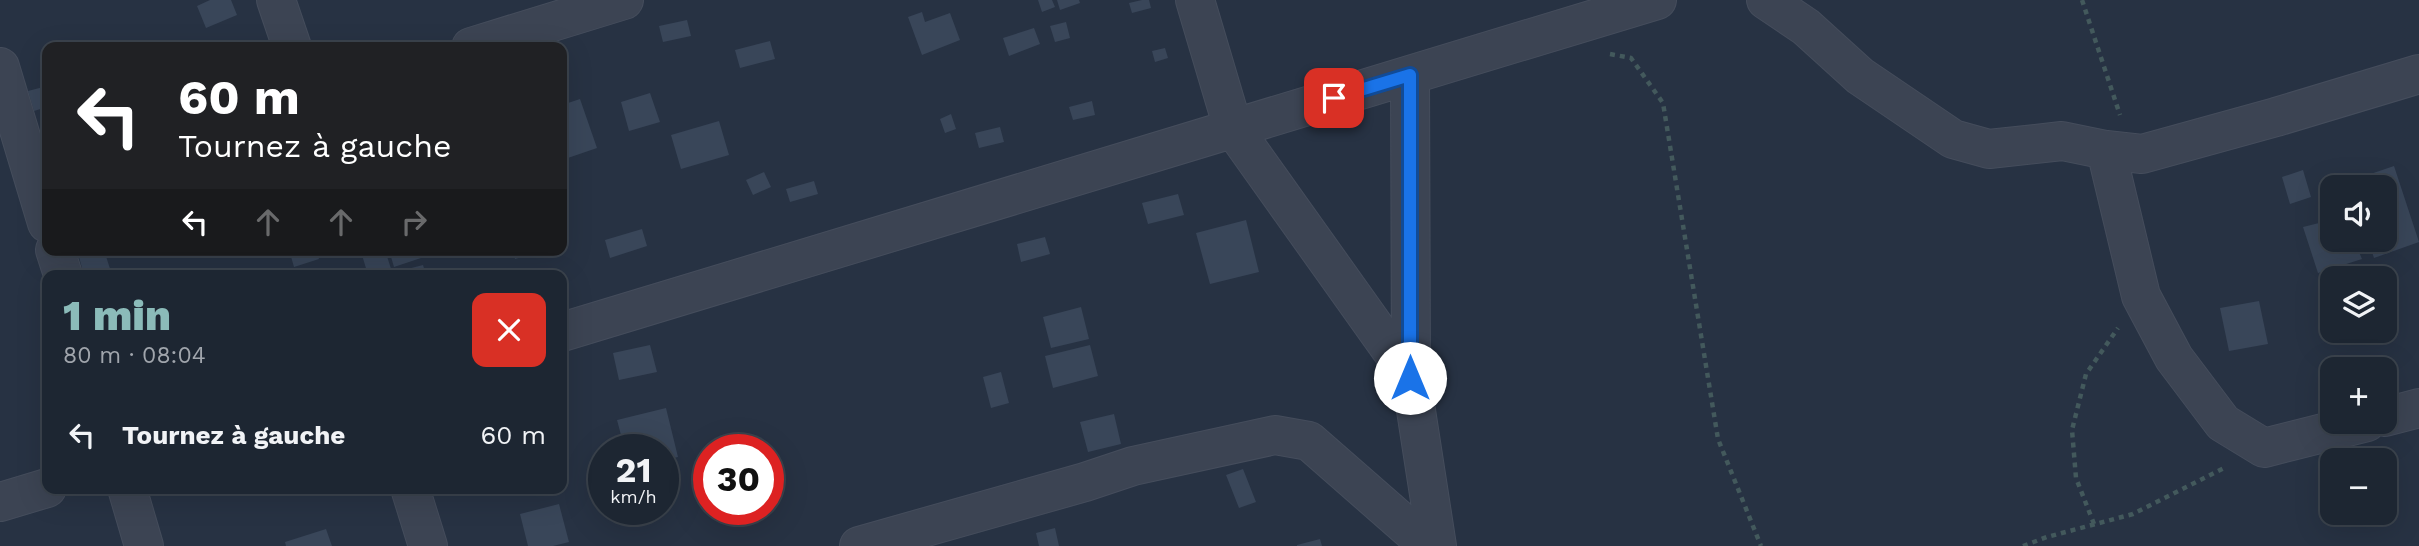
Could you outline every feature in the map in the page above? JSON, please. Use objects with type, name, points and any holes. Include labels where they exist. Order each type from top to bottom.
[{"type":"street","points":[[276,0],[290,42]]},
{"type":"street","points":[[487,42],[624,0]]},
{"type":"street","points":[[1195,0],[1233,128],[1410,378]]},
{"type":"street","points":[[567,330],[1410,75],[1581,11],[1657,0]]},
{"type":"street","points":[[1766,0],[1806,27],[1860,76],[1953,139],[1989,149],[2062,141],[2124,152],[2276,117],[2419,74]]},
{"type":"street","points":[[0,67],[29,181],[42,211]]},
{"type":"street","points":[[1410,75],[1410,378],[1437,546]]},
{"type":"street","points":[[2124,152],[2141,296],[2174,358],[2223,423],[2264,448],[2320,434]]},
{"type":"street","points":[[2397,414],[2419,408]]},
{"type":"street","points":[[859,546],[1133,466],[1275,435],[1309,441],[1429,546]]},
{"type":"street","points":[[0,502],[42,489]]},
{"type":"street","points":[[129,494],[144,546]]},
{"type":"street","points":[[412,494],[428,546]]},
{"type":"path","points":[[2082,0],[2116,108],[2124,152]]},
{"type":"path","points":[[1607,53],[1631,58],[1663,103],[1718,439],[1761,546]]},
{"type":"path","points":[[2094,524],[2076,478],[2072,430],[2086,374],[2141,296]]},
{"type":"path","points":[[2023,546],[2133,514],[2264,448]]},
{"type":"building","points":[[210,0],[231,0],[237,15],[206,28],[197,6]]},
{"type":"building","points":[[1038,0],[1052,0],[1055,7],[1042,12]]},
{"type":"building","points":[[1057,0],[1079,0],[1080,3],[1060,10]]},
{"type":"building","points":[[1149,0],[1151,8],[1132,13],[1129,3]]},
{"type":"building","points":[[922,12],[925,22],[950,13],[960,40],[922,55],[908,17]]},
{"type":"building","points":[[687,20],[691,36],[663,42],[659,26]]},
{"type":"building","points":[[1066,22],[1070,38],[1055,42],[1050,26]]},
{"type":"building","points":[[1034,28],[1040,44],[1009,56],[1003,38]]},
{"type":"building","points":[[770,41],[775,59],[740,68],[735,50]]},
{"type":"building","points":[[1165,48],[1168,58],[1155,62],[1152,51]]},
{"type":"building","points":[[42,87],[42,109],[34,111],[28,91]]},
{"type":"building","points":[[650,93],[660,122],[629,131],[621,102]]},
{"type":"building","points":[[580,99],[597,148],[567,158],[567,103]]},
{"type":"building","points":[[1092,101],[1095,115],[1073,120],[1069,107]]},
{"type":"building","points":[[951,114],[956,129],[945,133],[940,119]]},
{"type":"building","points":[[719,121],[729,155],[681,169],[671,135]]},
{"type":"building","points":[[1000,127],[1004,142],[979,148],[975,133]]},
{"type":"building","points":[[2394,166],[2397,175],[2368,175]]},
{"type":"building","points":[[2303,170],[2311,197],[2290,204],[2282,177]]},
{"type":"building","points":[[764,172],[771,187],[753,195],[746,180]]},
{"type":"building","points":[[2397,175],[2419,242],[2397,250]]},
{"type":"building","points":[[814,181],[818,194],[790,202],[786,189]]},
{"type":"building","points":[[1178,194],[1184,215],[1148,224],[1142,203]]},
{"type":"building","points":[[1246,220],[1259,272],[1210,284],[1196,233]]},
{"type":"building","points":[[2320,223],[2320,252],[2359,252],[2362,259],[2340,266],[2320,266],[2318,273],[2303,227]]},
{"type":"building","points":[[642,229],[647,246],[610,258],[605,240]]},
{"type":"building","points":[[1045,237],[1050,254],[1021,262],[1017,244]]},
{"type":"building","points":[[2372,252],[2391,252],[2374,258]]},
{"type":"building","points":[[79,256],[106,256],[110,270],[83,270]]},
{"type":"building","points":[[291,256],[318,256],[319,259],[294,267]]},
{"type":"building","points":[[362,256],[387,256],[391,270],[366,270]]},
{"type":"building","points":[[391,256],[424,256],[424,257],[394,267]]},
{"type":"building","points":[[423,265],[424,270],[404,270]]},
{"type":"building","points":[[2259,301],[2268,344],[2229,351],[2220,308]]},
{"type":"building","points":[[1081,307],[1089,339],[1051,348],[1043,317]]},
{"type":"building","points":[[650,345],[657,372],[619,380],[613,353]]},
{"type":"building","points":[[1090,345],[1098,376],[1053,388],[1045,356]]},
{"type":"building","points":[[1001,372],[1009,403],[991,408],[983,377]]},
{"type":"building","points":[[666,408],[672,434],[621,434],[617,420]]},
{"type":"building","points":[[1114,414],[1121,444],[1088,452],[1080,422]]},
{"type":"building","points":[[1243,469],[1256,502],[1239,508],[1226,475]]},
{"type":"building","points":[[559,504],[569,542],[553,546],[528,546],[520,514]]},
{"type":"building","points":[[1055,528],[1059,546],[1039,546],[1036,533]]},
{"type":"building","points":[[326,529],[332,546],[286,546],[285,542]]},
{"type":"building","points":[[1320,539],[1322,546],[1297,546],[1297,545]]},
{"type":"route","points":[[1334,98],[1410,75],[1410,378]]}]
